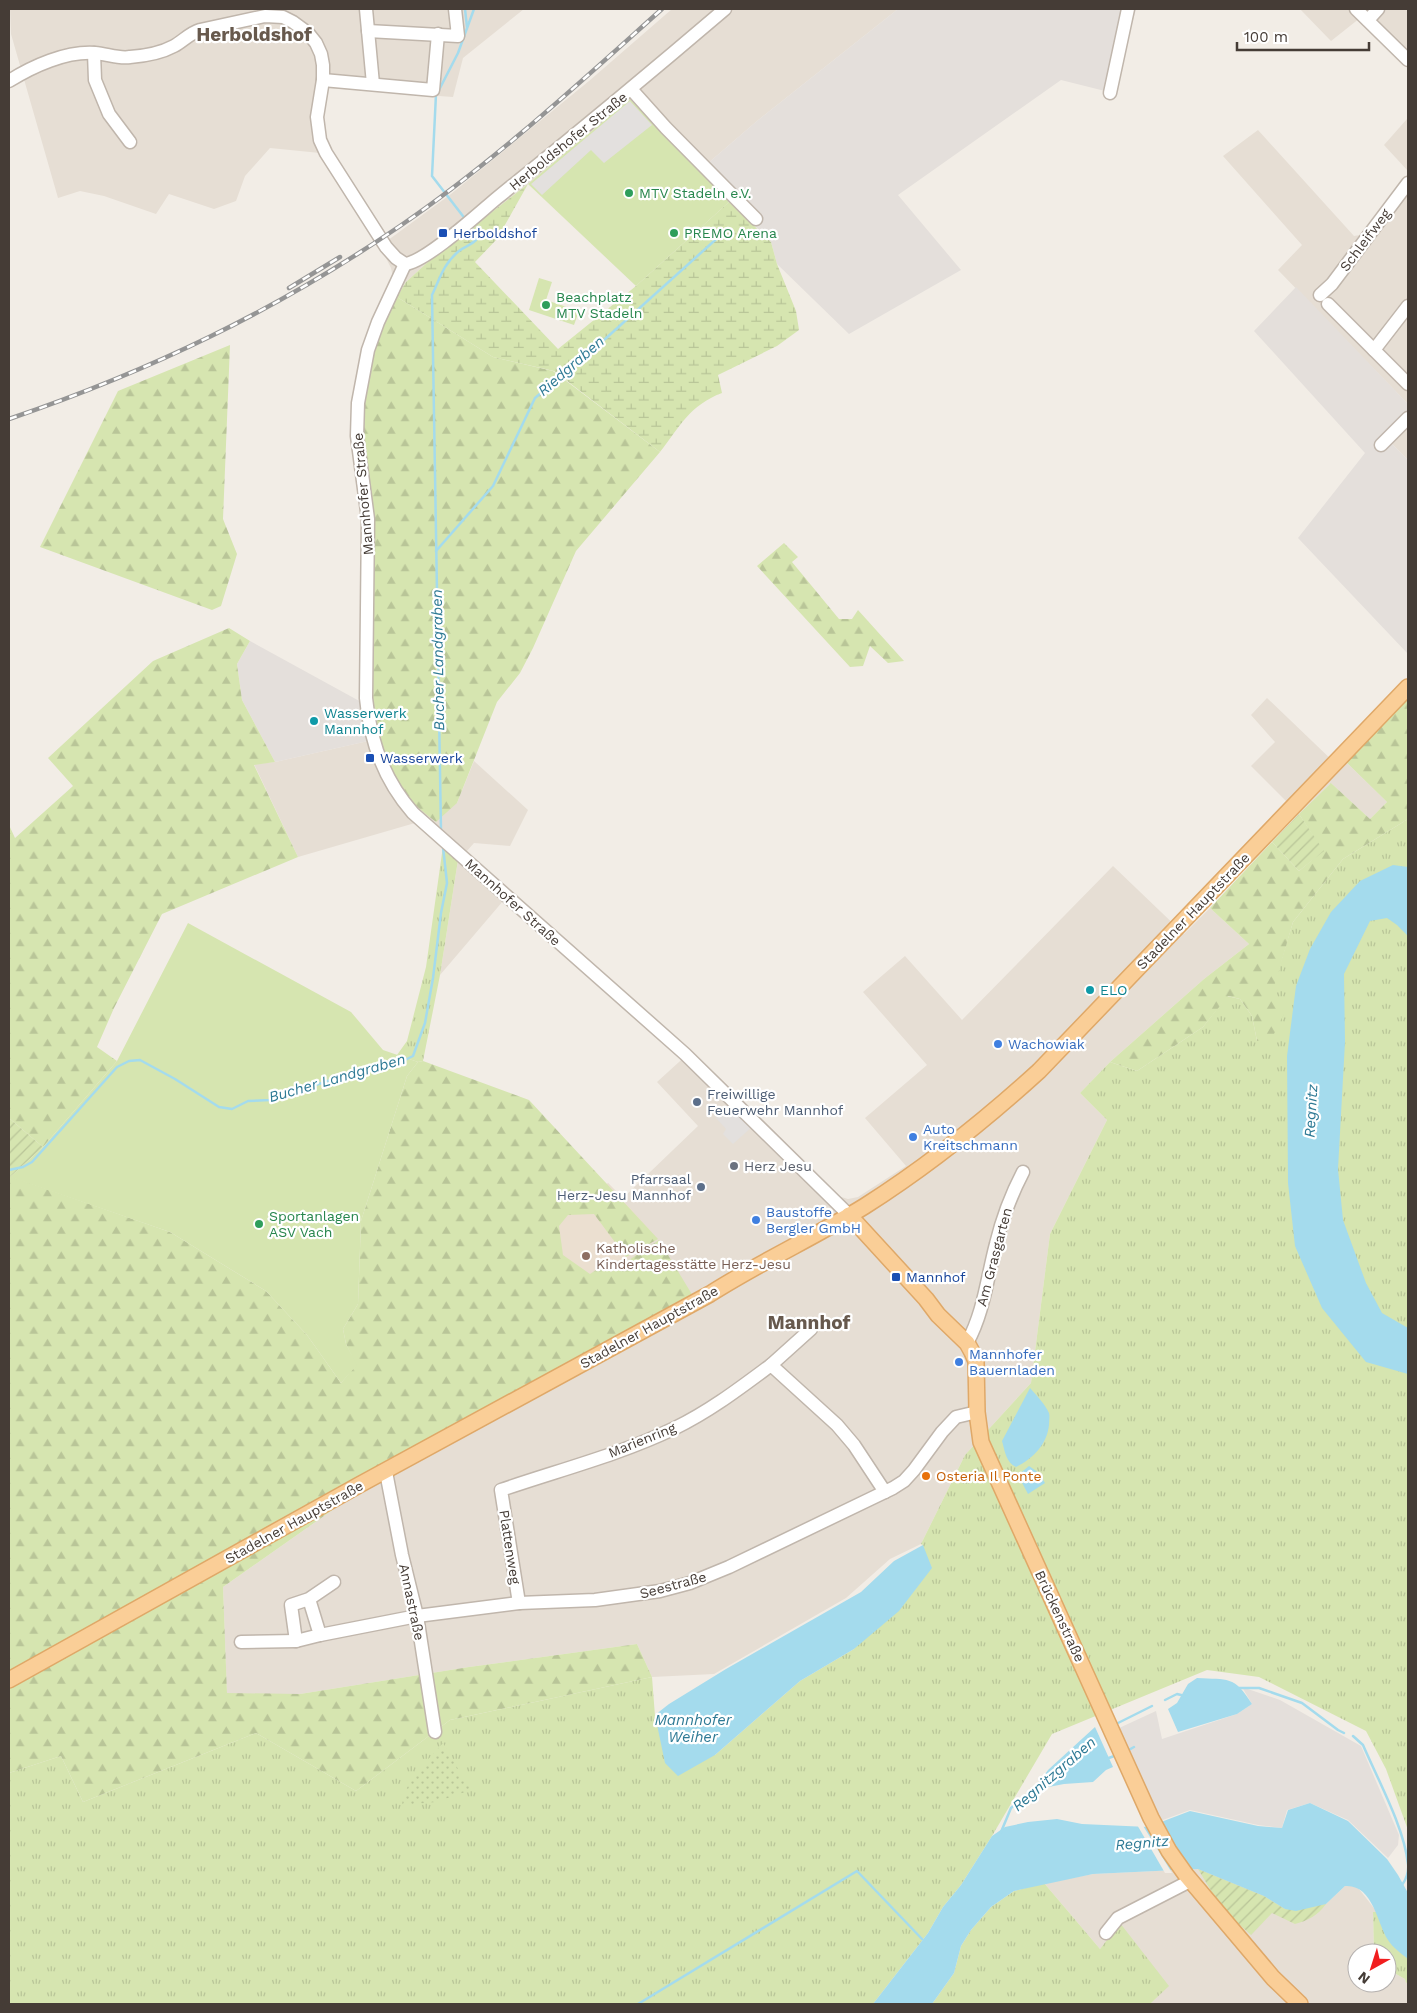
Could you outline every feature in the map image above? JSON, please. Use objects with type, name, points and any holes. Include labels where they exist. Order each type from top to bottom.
[{"type":"main road","name":"Stadelner Hauptstraße","points":[[9,1680],[710,1294],[849,1215],[909,1178],[996,1110],[1039,1071],[1408,687]]},
{"type":"main road","name":"Mannhofer Straße","points":[[849,1215],[938,1315],[967,1343],[976,1361],[977,1412]]},
{"type":"main road","name":"Brückenstraße","points":[[977,1412],[982,1442],[992,1468],[1151,1818],[1169,1851],[1188,1878]]},
{"type":"main road","points":[[1188,1878],[1273,1978],[1300,2004]]},
{"type":"street","points":[[366,9],[373,84]]},
{"type":"street","points":[[368,31],[458,36],[455,9]]},
{"type":"street","name":"Herboldshofer Straße","points":[[405,264],[418,261],[472,219],[632,89],[724,9]]},
{"type":"street","points":[[1110,93],[1128,9]]},
{"type":"street","points":[[1356,9],[1408,60]]},
{"type":"street","points":[[1368,20],[1378,9]]},
{"type":"street","points":[[9,81],[25,71],[67,56],[94,53],[128,58],[163,51],[200,30],[283,13],[308,33],[316,43],[321,54],[323,80],[317,123],[323,148],[386,247],[391,254],[405,264]]},
{"type":"street","points":[[323,80],[433,90],[438,34]]},
{"type":"street","points":[[94,53],[95,80],[109,114],[130,142]]},
{"type":"street","points":[[632,89],[666,128],[756,219]]},
{"type":"street","name":"Schleifweg","points":[[1374,350],[1324,299],[1332,284],[1408,183]]},
{"type":"street","name":"Mannhofer Straße","points":[[405,264],[378,322],[368,350],[358,403],[357,436],[368,519],[366,698],[372,739],[381,766],[400,798],[428,826],[685,1054],[849,1215]]},
{"type":"street","points":[[1408,306],[1374,350],[1408,384]]},
{"type":"street","points":[[1381,445],[1408,418]]},
{"type":"street","name":"Am Grasgarten","points":[[967,1343],[975,1328],[984,1299],[995,1245],[1005,1211],[1023,1172]]},
{"type":"street","name":"Marienring","points":[[501,1490],[629,1447],[676,1428],[724,1400],[771,1365],[812,1330]]},
{"type":"street","points":[[771,1365],[838,1425],[854,1445],[885,1492]]},
{"type":"street","name":"Seestraße","points":[[241,1642],[296,1642],[320,1635],[417,1616],[519,1603],[630,1597],[690,1584],[885,1492],[904,1481],[956,1417],[977,1412]]},
{"type":"street","name":"Annastraße","points":[[386,1472],[402,1555],[417,1616],[435,1732]]},
{"type":"street","name":"Plattenweg","points":[[501,1490],[519,1603]]},
{"type":"street","points":[[296,1642],[291,1605],[309,1599],[334,1582]]},
{"type":"street","points":[[309,1599],[320,1635]]},
{"type":"street","points":[[1106,1933],[1118,1918],[1188,1878]]},
{"type":"shaded area","points":[[10,9],[524,9],[463,58],[453,97],[327,88],[320,153],[270,148],[245,176],[236,201],[214,209],[169,194],[156,214],[104,196],[80,191],[58,198],[11,34]]},
{"type":"shaded area","points":[[672,9],[898,9],[757,121],[699,171],[630,99],[528,184],[429,261],[406,282],[397,297],[391,268],[380,246],[451,194],[589,81]]},
{"type":"shaded area","points":[[898,9],[1136,9],[1113,93],[1061,80],[898,195],[961,270],[849,334],[777,264],[771,242],[699,171],[757,121]]},
{"type":"shaded area","points":[[1300,9],[1408,9],[1408,66],[1360,18],[1331,41]]},
{"type":"shaded area","points":[[630,101],[652,125],[604,163],[591,150],[542,195],[531,184]]},
{"type":"shaded area","points":[[1407,119],[1408,121],[1408,171],[1384,145]]},
{"type":"shaded area","points":[[1258,130],[1354,236],[1360,235],[1408,176],[1408,404],[1278,270],[1302,245],[1223,156]]},
{"type":"shaded area","points":[[1296,287],[1408,404],[1408,418],[1387,439],[1408,460],[1408,654],[1298,538],[1365,453],[1254,331]]},
{"type":"shaded area","points":[[1408,418],[1408,460],[1387,439]]},
{"type":"shaded area","points":[[250,641],[363,703],[368,741],[275,762],[242,700],[237,664]]},
{"type":"shaded area","points":[[1267,698],[1337,765],[1343,759],[1387,802],[1370,819],[1331,783],[1299,814],[1251,766],[1275,742],[1251,715]]},
{"type":"shaded area","points":[[368,741],[457,803],[474,761],[528,810],[510,846],[474,843],[466,852],[509,894],[440,975],[458,860],[415,823],[298,857],[254,764],[275,762]]},
{"type":"shaded area","points":[[1113,866],[1184,934],[1210,908],[1249,944],[1204,979],[1110,1062],[1080,1093],[1107,1120],[1050,1234],[1031,1383],[965,1455],[921,1544],[890,1559],[846,1598],[714,1674],[652,1677],[637,1644],[469,1667],[300,1694],[227,1694],[223,1587],[388,1471],[611,1273],[608,1183],[623,1198],[698,1126],[657,1082],[690,1052],[838,1196],[848,1199],[858,1197],[906,1166],[865,1118],[927,1065],[863,992],[905,956],[962,1020]]},
{"type":"shaded area","points":[[729,1102],[753,1126],[733,1144],[723,1134],[726,1129],[716,1118]]},
{"type":"shaded area","name":"Katholische Kindertagesstätte Herz-Jesu","points":[[608,1183],[658,1239],[573,1296],[551,1225]]},
{"type":"shaded area","points":[[1242,1687],[1280,1700],[1361,1746],[1399,1835],[1398,1845],[1388,1858],[1348,1820],[1310,1803],[1287,1810],[1282,1828],[1258,1825],[1190,1810],[1160,1821],[1117,1729],[1156,1711],[1162,1739],[1237,1714],[1252,1704]]},
{"type":"shaded area","points":[[1198,1869],[1326,1904],[1345,1886],[1352,1885],[1359,1889],[1377,1912],[1373,1913],[1374,1943],[1347,1943],[1347,1993],[1397,1993],[1397,1975],[1405,1979],[1406,1983],[1408,1982],[1408,2004],[1150,2004],[1168,1986],[1120,1924],[1100,1949],[1044,1883],[1093,1874]]},
{"type":"green space","name":"MTV Stadeln e.V.","points":[[630,99],[729,202],[636,286],[528,184]]},
{"type":"green space","points":[[528,184],[497,239],[475,262],[558,349],[636,286],[729,202],[771,242],[777,264],[796,311],[799,330],[777,346],[718,375],[722,393],[702,404],[686,417],[660,452],[554,371],[493,357],[397,297],[406,282],[429,261]]},
{"type":"green space","name":"Beachplatz MTV Stadeln","points":[[539,278],[552,282],[546,300],[579,311],[574,325],[529,310]]},
{"type":"green space","points":[[397,297],[493,357],[553,371],[660,452],[576,551],[520,673],[497,702],[457,803],[436,822],[412,802],[392,779],[375,752],[363,724],[367,538],[358,446],[367,348]]},
{"type":"green space","points":[[230,345],[223,519],[237,554],[221,606],[212,610],[40,547],[118,391]]},
{"type":"green space","points":[[784,543],[798,557],[792,562],[839,619],[852,619],[858,610],[904,661],[888,663],[870,646],[863,666],[850,667],[757,566]]},
{"type":"green space","points":[[229,628],[250,641],[237,664],[242,700],[275,762],[254,765],[298,857],[162,914],[114,1008],[97,1047],[117,1061],[43,1147],[9,1118],[9,825],[15,838],[73,786],[48,758],[153,661]]},
{"type":"green space","points":[[1408,696],[1408,819],[1343,859],[1293,922],[1271,998],[1287,1008],[1272,1038],[1257,1041],[1252,1016],[1240,999],[1228,996],[1203,1027],[1137,1071],[1110,1062],[1204,979],[1249,944],[1210,908],[1272,842],[1299,871],[1323,851],[1299,814],[1331,783],[1370,819],[1387,802],[1343,759]]},
{"type":"green space","points":[[1299,814],[1324,851],[1299,871],[1272,842]]},
{"type":"green space","points":[[1408,819],[1408,1830],[1386,1769],[1366,1731],[1259,1677],[1207,1670],[1052,1734],[961,1885],[943,1907],[928,1933],[873,2004],[9,2004],[9,1773],[61,1756],[83,1802],[256,1733],[356,1791],[450,1720],[652,1677],[655,1716],[715,1755],[800,1681],[854,1649],[923,1545],[921,1544],[965,1455],[1031,1383],[1050,1234],[1107,1120],[1080,1093],[1110,1062],[1137,1071],[1203,1027],[1227,996],[1240,999],[1252,1016],[1257,1041],[1293,922],[1343,859]]},
{"type":"green space","points":[[443,846],[458,860],[440,975],[423,1061],[418,1062],[397,1055],[407,1041],[426,967]]},
{"type":"green space","points":[[188,923],[351,1012],[383,1050],[418,1062],[407,1076],[361,1221],[358,1304],[343,1329],[346,1344],[357,1365],[341,1383],[307,1335],[266,1291],[170,1232],[10,1177],[43,1147],[117,1061]]},
{"type":"green space","points":[[423,1061],[529,1100],[658,1239],[626,1257],[594,1214],[568,1215],[559,1226],[563,1255],[590,1274],[605,1264],[611,1272],[659,1240],[696,1301],[388,1471],[223,1587],[227,1693],[300,1694],[469,1667],[637,1644],[652,1677],[450,1720],[356,1791],[256,1733],[83,1802],[61,1756],[9,1773],[9,1176],[170,1232],[266,1291],[307,1335],[341,1383],[356,1365],[346,1344],[343,1329],[358,1304],[361,1221],[407,1076],[418,1062]]},
{"type":"green space","points":[[9,1118],[43,1147],[10,1177],[9,1176]]},
{"type":"green space","points":[[443,1743],[461,1774],[474,1789],[436,1802],[402,1805],[407,1787],[412,1779]]},
{"type":"green space","points":[[1198,1869],[1264,1896],[1285,1909],[1326,1904],[1312,1917],[1295,1924],[1272,1913],[1251,1935],[1222,1909]]},
{"type":"green space","points":[[1044,1883],[1100,1949],[1120,1923],[1169,1986],[1150,2004],[932,2004],[954,1973],[961,1946],[971,1930],[991,1907],[1014,1891]]},
{"type":"green space","points":[[1373,1912],[1377,1912],[1408,1959],[1408,1982],[1406,1983],[1405,1979],[1397,1975],[1397,1943],[1374,1943]]},
{"type":"water","name":"Regnitz","points":[[1393,865],[1408,867],[1408,936],[1387,918],[1370,921],[1344,974],[1345,1042],[1338,1169],[1343,1220],[1366,1283],[1382,1313],[1408,1328],[1408,1374],[1366,1362],[1322,1308],[1295,1246],[1288,1183],[1287,1056],[1296,986],[1310,949],[1331,912],[1360,881]]},
{"type":"water","points":[[1030,1388],[1047,1410],[1049,1415],[1048,1432],[1034,1455],[1016,1467],[1008,1459],[1002,1441]]},
{"type":"water","points":[[1029,1466],[1039,1473],[1045,1483],[1028,1494],[1018,1475]]},
{"type":"water","name":"Mannhofer Weiher","points":[[923,1545],[932,1568],[899,1611],[854,1649],[800,1681],[715,1755],[678,1776],[665,1763],[655,1715],[669,1704],[726,1669],[861,1592],[894,1561]]},
{"type":"water","points":[[1197,1678],[1229,1681],[1240,1688],[1252,1704],[1237,1714],[1178,1732],[1168,1709],[1177,1703],[1188,1684]]},
{"type":"water","points":[[1095,1727],[1113,1767],[1106,1770],[1093,1782],[1064,1784],[1033,1790],[1048,1770]]},
{"type":"water","name":"Regnitz","points":[[1310,1803],[1348,1821],[1387,1859],[1408,1893],[1408,1959],[1397,1950],[1397,1943],[1390,1943],[1368,1898],[1362,1891],[1354,1887],[1345,1886],[1326,1904],[1296,1911],[1285,1909],[1264,1896],[1198,1869],[1093,1874],[1014,1891],[991,1907],[971,1930],[961,1946],[954,1973],[932,2004],[873,2004],[928,1933],[943,1907],[961,1885],[992,1836],[1005,1827],[1057,1819],[1082,1824],[1148,1827],[1190,1811],[1258,1826],[1282,1828],[1288,1810]]},
{"type":"pier","points":[[1136,1823],[1142,1824],[1172,1873],[1165,1873]]},
{"type":"waterway","points":[[465,9],[467,27]]},
{"type":"waterway","name":"Bucher Landgraben","points":[[439,90],[458,53],[474,9]]},
{"type":"waterway","name":"Bucher Landgraben","points":[[436,94],[432,176],[466,220]]},
{"type":"waterway","name":"Bucher Landgraben","points":[[441,831],[432,295],[443,271],[450,261],[459,251],[476,240],[471,226]]},
{"type":"waterway","name":"Riedgraben","points":[[436,551],[493,486],[535,398],[604,340],[723,233]]},
{"type":"waterway","name":"Bucher Landgraben","points":[[9,1170],[23,1167],[32,1162],[117,1067],[129,1061],[140,1060],[175,1079],[219,1107],[232,1109],[248,1101],[270,1100],[334,1079],[350,1078],[365,1073],[375,1066],[413,1056],[425,1023],[447,883],[443,847]]},
{"type":"waterway","name":"Regnitzgraben","points":[[1238,1688],[1259,1688],[1302,1703],[1344,1733]]},
{"type":"waterway","name":"Regnitzgraben","points":[[1165,1700],[1177,1694],[1185,1696]]},
{"type":"waterway","name":"Regnitzgraben","points":[[1114,1725],[1152,1706]]},
{"type":"waterway","name":"Regnitzgraben","points":[[1353,1736],[1363,1745],[1396,1819],[1406,1850],[1408,1867],[1407,1875],[1402,1885]]},
{"type":"waterway","points":[[1127,1751],[1134,1747]]},
{"type":"waterway","points":[[1106,1759],[1117,1755]]},
{"type":"waterway","name":"Regnitzgraben","points":[[1001,1832],[1011,1808],[1035,1788]]},
{"type":"waterway","points":[[638,2004],[857,1871],[922,1939]]},
{"type":"railway","points":[[9,419],[62,400],[163,359],[259,312],[353,257],[469,176],[567,94],[662,9]]},
{"type":"railway","points":[[289,288],[340,257]]},
{"type":"place","name":"MTV Stadeln e.V.","points":[[629,193]]},
{"type":"place","name":"Herboldshof","points":[[443,233]]},
{"type":"place","name":"PREMO Arena","points":[[674,233]]},
{"type":"place","name":"Beachplatz MTV Stadeln","points":[[546,305]]},
{"type":"place","name":"Wasserwerk Mannhof","points":[[314,721]]},
{"type":"place","name":"Wasserwerk","points":[[370,758]]},
{"type":"place","name":"ELO","points":[[1090,990]]},
{"type":"place","name":"Wachowiak","points":[[998,1044]]},
{"type":"place","name":"Freiwillige Feuerwehr Mannhof","points":[[697,1102]]},
{"type":"place","name":"Auto Kreitschmann","points":[[913,1137]]},
{"type":"place","name":"Herz Jesu","points":[[734,1166]]},
{"type":"place","name":"Pfarrsaal Herz-Jesu Mannhof","points":[[701,1187]]},
{"type":"place","name":"Baustoffe Bergler GmbH","points":[[756,1220]]},
{"type":"place","name":"Sportanlagen ASV Vach","points":[[259,1224]]},
{"type":"place","name":"Katholische Kindertagesstätte Herz-Jesu","points":[[586,1256]]},
{"type":"place","name":"Mannhof","points":[[896,1277]]},
{"type":"place","name":"Mannhofer Bauernladen","points":[[959,1362]]},
{"type":"place","name":"Osteria Il Ponte","points":[[926,1476]]},
{"type":"district","name":"Herboldshof","points":[[254,34]]},
{"type":"district","name":"Mannhof","points":[[809,1322]]}]
